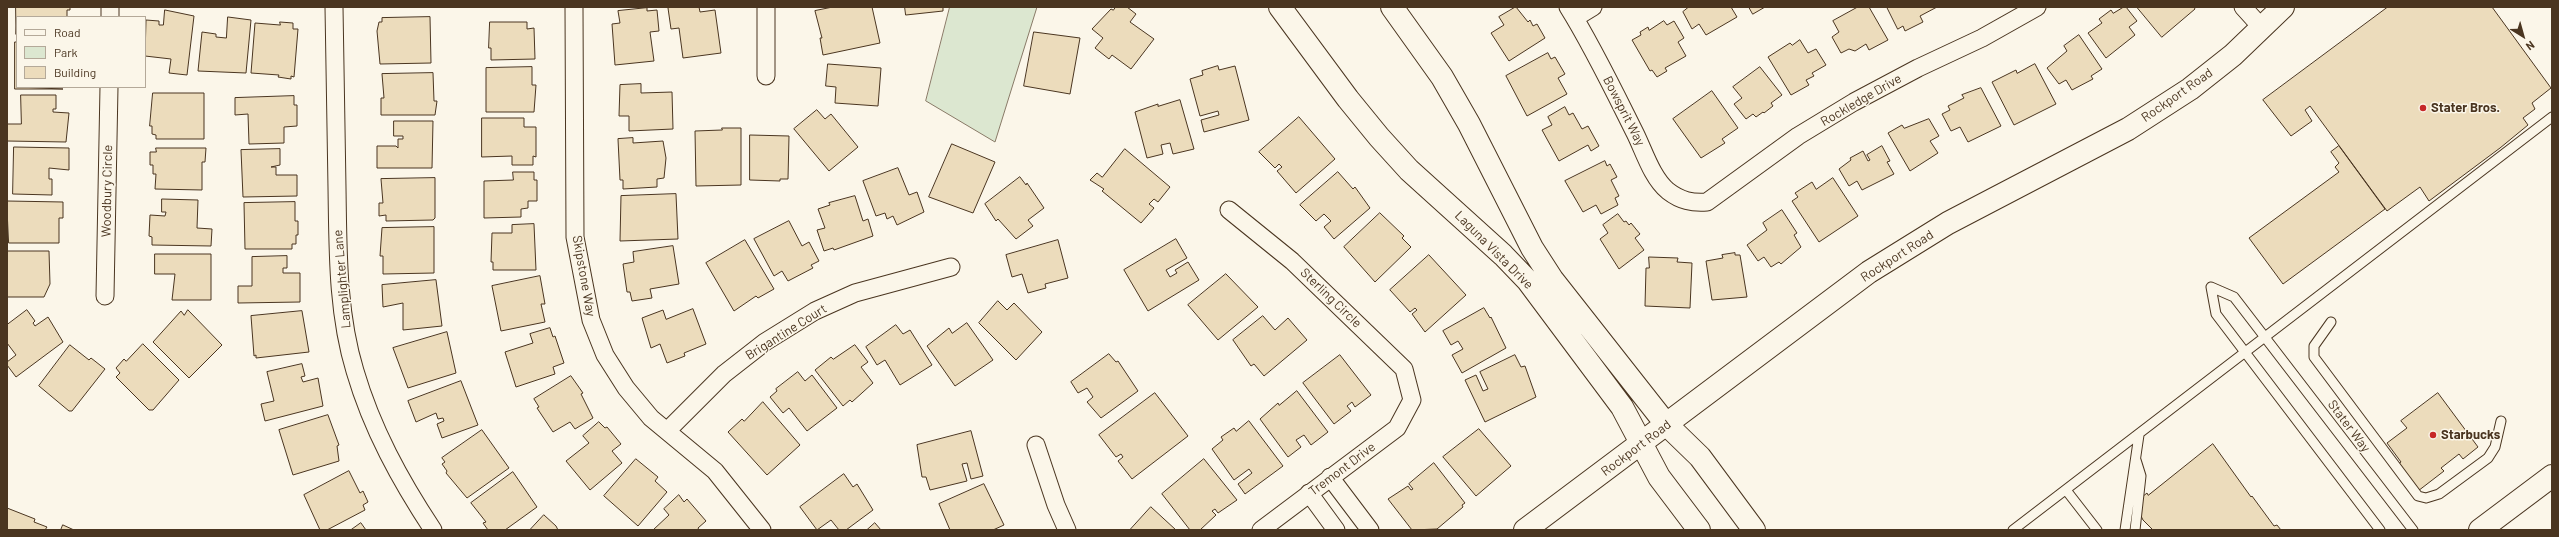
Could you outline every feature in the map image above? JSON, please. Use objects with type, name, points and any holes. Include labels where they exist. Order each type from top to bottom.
[{"type":"street","name":"Lamplighter Lane","points":[[334,7],[338,245],[342,313],[354,370],[377,431],[404,488],[433,530]]},
{"type":"street","name":"Skipstone Way","points":[[574,7],[576,237],[583,285],[591,320],[606,355],[626,388],[651,418],[715,471],[762,530]]},
{"type":"street","points":[[766,7],[766,76]]},
{"type":"street","name":"Laguna Vista Drive","points":[[1280,7],[1348,99],[1379,137],[1409,170],[1503,255],[1528,281],[1622,407],[1659,477],[1699,530]]},
{"type":"street","name":"Laguna Vista Drive","points":[[1392,7],[1442,77],[1469,124],[1532,248],[1552,279],[1666,424],[1700,457],[1754,530]]},
{"type":"street","points":[[1571,12],[1593,7]]},
{"type":"street","name":"Rockledge Drive","points":[[1692,203],[1707,202],[1792,141],[1854,102],[1918,68],[1982,38],[2037,7]]},
{"type":"street","points":[[2243,7],[2262,28]]},
{"type":"street","name":"Rockport Road","points":[[1525,530],[1869,272],[1948,223],[2128,129],[2190,89],[2233,55],[2283,7]]},
{"type":"street","name":"Bowsprit Way","points":[[1571,12],[1655,172],[1667,190],[1678,198],[1692,203]]},
{"type":"street","name":"Woodbury Circle","points":[[105,296],[109,88]]},
{"type":"street","name":"Sterling Circle","points":[[1229,210],[1292,260],[1404,369],[1412,400]]},
{"type":"street","name":"Brigantine Court","points":[[667,431],[724,374],[765,342],[815,311],[855,293],[951,267]]},
{"type":"street","name":"Tremont Drive","points":[[1261,530],[1397,428],[1412,400]]},
{"type":"street","points":[[1036,444],[1056,505],[1067,530]]},
{"type":"street","points":[[2480,530],[2552,476]]},
{"type":"street","points":[[1330,477],[1370,530]]},
{"type":"street","points":[[1309,493],[1336,530]]},
{"type":"lane","points":[[2013,530],[2247,352],[2312,298],[2552,117]]},
{"type":"lane","name":"Stater Way","points":[[2247,352],[2216,314],[2210,287],[2234,297],[2412,530]]},
{"type":"lane","points":[[2331,322],[2314,346],[2314,357],[2418,496],[2426,498],[2439,494],[2488,458],[2495,447],[2501,421]]},
{"type":"lane","points":[[2247,352],[2380,530]]},
{"type":"lane","points":[[2125,530],[2131,475],[2136,460],[2139,435]]},
{"type":"lane","points":[[2135,530],[2141,476],[2136,460]]},
{"type":"lane","points":[[2066,490],[2097,530]]},
{"type":"green space","points":[[950,7],[1037,7],[995,142],[926,101]]},
{"type":"building","points":[[16,7],[70,7],[70,10],[67,10],[67,16],[16,16]]},
{"type":"building","points":[[699,7],[700,12],[715,10],[721,53],[683,58],[679,28],[671,29],[668,8]]},
{"type":"building","points":[[833,7],[872,7],[880,43],[823,55],[820,38],[822,38],[815,11]]},
{"type":"building","points":[[905,7],[943,7],[943,11],[906,15]]},
{"type":"building","points":[[1116,7],[1127,7],[1136,14],[1130,22],[1154,39],[1131,69],[1112,55],[1109,59],[1095,48],[1103,38],[1092,29],[1111,9],[1113,10]]},
{"type":"building","points":[[1516,7],[1528,22],[1530,20],[1533,26],[1537,24],[1545,38],[1509,61],[1491,33],[1504,25],[1499,17]]},
{"type":"building","points":[[1689,7],[1731,7],[1737,17],[1706,35],[1699,24],[1692,29],[1683,12]]},
{"type":"building","points":[[1749,7],[1765,7],[1753,14]]},
{"type":"building","points":[[1858,7],[1869,7],[1888,40],[1869,50],[1866,44],[1855,51],[1849,49],[1841,53],[1832,37],[1839,32],[1833,21]]},
{"type":"building","points":[[1887,7],[1937,7],[1920,16],[1923,22],[1905,31],[1903,26],[1898,29]]},
{"type":"building","points":[[2126,7],[2137,21],[2129,27],[2135,35],[2106,58],[2088,33],[2102,23],[2099,19],[2111,10],[2113,13]]},
{"type":"building","points":[[2137,7],[2194,7],[2195,9],[2162,37]]},
{"type":"building","name":"Stater Bros.","points":[[2388,7],[2492,7],[2551,88],[2532,103],[2535,109],[2523,118],[2528,125],[2500,148],[2429,201],[2420,187],[2387,211],[2310,106],[2305,110],[2312,121],[2291,136],[2263,100]]},
{"type":"building","points":[[647,8],[647,11],[657,10],[659,31],[650,32],[654,61],[615,65],[612,24],[620,23],[618,11]]},
{"type":"building","points":[[165,10],[194,16],[187,75],[169,73],[171,59],[146,56],[146,20],[159,21],[159,25],[163,25]]},
{"type":"building","points":[[228,17],[251,20],[246,73],[198,71],[202,32],[216,34],[216,37],[226,38]]},
{"type":"building","points":[[430,17],[431,63],[380,64],[377,31],[379,22],[382,22],[382,18]]},
{"type":"building","points":[[1664,21],[1667,25],[1674,21],[1684,38],[1678,42],[1686,56],[1665,68],[1667,71],[1657,77],[1652,70],[1650,71],[1632,40],[1641,35],[1640,32],[1648,27],[1649,30]]},
{"type":"building","points":[[280,22],[293,23],[293,29],[298,29],[294,77],[291,76],[291,79],[278,77],[279,75],[251,73],[255,23],[280,25]]},
{"type":"building","points":[[490,22],[527,22],[527,29],[534,28],[535,59],[491,60],[491,48],[489,48]]},
{"type":"building","points":[[1034,32],[1080,38],[1070,94],[1024,86]]},
{"type":"building","points":[[2079,35],[2102,69],[2091,76],[2093,79],[2072,90],[2066,80],[2059,84],[2047,68],[2067,51],[2064,46]]},
{"type":"building","points":[[1800,40],[1808,53],[1816,49],[1826,65],[1812,73],[1814,76],[1806,80],[1809,85],[1791,95],[1768,57],[1790,43],[1792,45]]},
{"type":"building","points":[[16,42],[16,88],[63,89],[15,89]]},
{"type":"building","points":[[1548,53],[1551,59],[1555,57],[1565,74],[1558,78],[1567,94],[1527,116],[1506,76]]},
{"type":"building","points":[[828,64],[881,68],[878,106],[835,103],[836,87],[826,86]]},
{"type":"building","points":[[2035,64],[2056,104],[2014,125],[1992,82],[2016,70],[2017,73]]},
{"type":"building","points":[[1218,66],[1219,70],[1235,66],[1249,120],[1204,132],[1201,120],[1219,115],[1218,111],[1200,116],[1190,79],[1203,75],[1202,71]]},
{"type":"building","points":[[532,67],[532,85],[536,85],[534,112],[486,112],[486,68]]},
{"type":"building","points":[[1760,67],[1782,95],[1771,103],[1773,106],[1764,113],[1763,112],[1756,117],[1753,114],[1746,119],[1734,104],[1742,98],[1733,87]]},
{"type":"building","points":[[433,73],[434,101],[437,101],[435,115],[381,115],[381,98],[384,98],[382,74]]},
{"type":"building","points":[[641,84],[641,93],[672,92],[673,129],[629,131],[629,116],[619,116],[620,85]]},
{"type":"building","points":[[1981,88],[2001,126],[1968,142],[1960,127],[1951,131],[1942,114],[1950,110],[1948,106],[1964,98],[1962,95]]},
{"type":"building","points":[[1712,91],[1738,128],[1722,139],[1725,143],[1701,158],[1673,119]]},
{"type":"building","points":[[153,93],[204,93],[204,139],[156,139],[156,135],[152,134],[152,126],[150,126]]},
{"type":"building","points":[[21,95],[56,95],[56,109],[53,109],[53,112],[69,113],[66,142],[7,141],[7,124],[21,124]]},
{"type":"building","points":[[294,96],[294,105],[297,105],[297,126],[284,127],[284,143],[249,144],[248,114],[235,115],[235,98]]},
{"type":"building","points":[[1180,100],[1194,149],[1173,154],[1170,143],[1161,145],[1163,154],[1147,158],[1135,112],[1158,104],[1158,106]]},
{"type":"building","points":[[1565,107],[1569,115],[1573,113],[1582,129],[1588,126],[1599,146],[1591,151],[1588,145],[1559,161],[1542,130],[1552,125],[1548,117]]},
{"type":"building","points":[[817,110],[825,119],[831,114],[858,147],[829,171],[794,129]]},
{"type":"building","points":[[1299,117],[1335,159],[1296,193],[1277,171],[1282,167],[1279,164],[1275,168],[1259,152]]},
{"type":"building","points":[[482,118],[524,118],[524,127],[536,127],[536,157],[533,156],[533,165],[512,165],[512,156],[482,157]]},
{"type":"building","points":[[1929,119],[1939,136],[1930,141],[1938,153],[1910,171],[1888,133],[1902,125],[1904,128]]},
{"type":"building","points":[[394,121],[433,121],[432,168],[377,168],[377,146],[396,146],[398,148],[398,139],[403,139],[403,136],[394,136]]},
{"type":"building","points":[[722,128],[741,128],[741,185],[696,186],[695,131],[722,130]]},
{"type":"building","points":[[750,135],[789,136],[788,179],[780,179],[780,181],[750,180]]},
{"type":"building","points":[[633,138],[633,143],[663,141],[666,158],[664,178],[657,179],[657,187],[623,189],[623,180],[620,180],[618,139]]},
{"type":"building","points":[[952,144],[995,162],[973,213],[929,197]]},
{"type":"building","points":[[1882,146],[1890,161],[1887,162],[1894,174],[1862,190],[1857,181],[1849,186],[1839,169],[1851,160],[1850,158],[1863,151],[1868,161],[1870,160],[1867,155]]},
{"type":"building","points":[[2339,146],[2385,209],[2283,284],[2249,238],[2339,172],[2335,167],[2339,163],[2331,152]]},
{"type":"building","points":[[14,147],[69,148],[69,170],[49,168],[49,179],[52,179],[52,195],[13,194]]},
{"type":"building","points":[[156,148],[206,148],[205,162],[202,162],[202,190],[155,189],[156,174],[153,174],[153,165],[150,165],[150,152],[156,152]]},
{"type":"building","points":[[280,149],[280,165],[271,167],[276,167],[276,175],[297,175],[297,196],[243,197],[241,150]]},
{"type":"building","points":[[1125,149],[1170,187],[1158,202],[1154,199],[1149,204],[1154,208],[1141,223],[1102,191],[1104,189],[1090,180],[1097,173],[1102,177]]},
{"type":"building","points":[[1605,161],[1607,166],[1610,164],[1617,177],[1611,180],[1619,196],[1615,198],[1618,205],[1601,214],[1596,205],[1583,212],[1565,181]]},
{"type":"building","points":[[898,168],[909,195],[917,192],[924,212],[897,225],[893,216],[887,219],[885,213],[876,216],[863,181]]},
{"type":"building","points":[[513,172],[534,172],[534,180],[537,180],[537,201],[528,201],[528,208],[521,209],[521,217],[484,218],[484,181],[513,180]]},
{"type":"building","points":[[1338,172],[1353,189],[1355,187],[1370,208],[1334,239],[1324,227],[1331,221],[1324,214],[1316,221],[1300,205]]},
{"type":"building","points":[[1020,177],[1026,185],[1027,183],[1044,208],[1028,220],[1033,226],[1016,239],[998,219],[996,221],[985,204]]},
{"type":"building","points":[[435,178],[435,218],[433,220],[386,221],[386,215],[379,216],[379,203],[383,203],[381,179]]},
{"type":"building","points":[[1833,178],[1858,216],[1819,242],[1792,201],[1798,197],[1795,193],[1812,182],[1816,189]]},
{"type":"building","points":[[676,194],[678,239],[620,241],[621,196]]},
{"type":"building","points":[[855,196],[863,221],[868,219],[873,236],[834,250],[833,248],[824,251],[817,230],[825,228],[818,209],[830,205],[829,203]]},
{"type":"building","points":[[162,199],[198,200],[197,228],[212,229],[211,246],[152,245],[152,237],[149,236],[150,215],[165,216],[166,212],[162,212]]},
{"type":"building","points":[[7,201],[63,202],[63,218],[59,218],[59,243],[9,243]]},
{"type":"building","points":[[295,202],[295,221],[298,221],[298,235],[296,235],[296,244],[292,244],[292,249],[245,249],[244,203]]},
{"type":"building","points":[[1782,210],[1797,233],[1794,235],[1801,247],[1781,264],[1779,262],[1771,267],[1764,257],[1758,261],[1747,245],[1767,230],[1763,223]]},
{"type":"building","points":[[1380,213],[1404,236],[1402,238],[1411,247],[1375,282],[1344,247]]},
{"type":"building","points":[[1618,214],[1624,222],[1626,221],[1629,225],[1631,223],[1640,234],[1635,238],[1644,250],[1619,269],[1600,239],[1608,233],[1603,225]]},
{"type":"building","points":[[789,221],[802,246],[809,242],[819,261],[811,265],[813,268],[788,281],[782,271],[774,276],[754,239]]},
{"type":"building","points":[[534,224],[536,270],[493,270],[493,262],[491,262],[492,233],[512,233],[512,225]]},
{"type":"building","points":[[434,227],[434,273],[383,274],[383,256],[380,256],[382,228]]},
{"type":"building","points":[[1176,239],[1187,258],[1166,270],[1170,277],[1177,273],[1175,270],[1188,262],[1199,280],[1148,311],[1124,270]]},
{"type":"building","points":[[745,240],[774,289],[758,298],[756,296],[734,311],[706,263]]},
{"type":"building","points":[[1058,240],[1068,278],[1045,284],[1046,288],[1028,293],[1022,274],[1012,277],[1006,255]]},
{"type":"building","points":[[673,246],[679,284],[650,289],[652,298],[632,301],[630,292],[627,292],[623,264],[634,262],[633,252]]},
{"type":"building","points":[[7,251],[49,251],[50,284],[44,297],[7,297]]},
{"type":"building","points":[[1735,253],[1735,255],[1740,255],[1747,297],[1712,300],[1706,261],[1723,258],[1722,255]]},
{"type":"building","points":[[155,254],[211,254],[211,300],[172,300],[175,274],[155,274]]},
{"type":"building","points":[[1429,255],[1466,295],[1425,332],[1412,314],[1417,310],[1415,308],[1410,312],[1390,290]]},
{"type":"building","points":[[287,256],[287,268],[283,268],[283,273],[300,273],[300,302],[238,303],[238,286],[252,286],[252,257]]},
{"type":"building","points":[[1649,257],[1678,258],[1677,262],[1692,263],[1690,308],[1645,306],[1646,268],[1649,268]]},
{"type":"building","points":[[1226,274],[1258,307],[1218,340],[1188,305]]},
{"type":"building","points":[[540,276],[545,304],[541,304],[545,322],[501,331],[492,286]]},
{"type":"building","points":[[436,280],[442,326],[403,330],[403,303],[383,307],[382,285]]},
{"type":"building","points":[[998,301],[1007,310],[1014,303],[1042,332],[1016,360],[979,323]]},
{"type":"building","points":[[1484,308],[1490,318],[1491,317],[1506,348],[1462,373],[1452,355],[1463,349],[1458,341],[1451,345],[1443,331]]},
{"type":"building","points":[[693,309],[706,344],[684,353],[685,356],[667,363],[660,344],[651,348],[642,318],[663,310],[666,319]]},
{"type":"building","points":[[27,310],[35,321],[33,323],[35,326],[48,317],[63,342],[16,377],[7,365],[7,362],[16,355],[7,343],[7,325]]},
{"type":"building","points":[[188,310],[222,345],[189,378],[153,342],[181,311],[184,315]]},
{"type":"building","points":[[302,311],[309,352],[256,358],[256,355],[254,356],[251,316]]},
{"type":"building","points":[[1263,316],[1275,330],[1288,318],[1307,340],[1264,376],[1254,364],[1251,366],[1233,340]]},
{"type":"building","points":[[967,323],[993,360],[955,386],[927,346],[949,328],[952,333]]},
{"type":"building","points":[[896,325],[903,334],[910,330],[932,365],[900,385],[885,360],[877,365],[866,347]]},
{"type":"building","points":[[550,328],[553,337],[555,336],[564,363],[553,367],[555,374],[516,387],[505,352],[533,343],[530,334]]},
{"type":"building","points":[[447,332],[456,373],[408,388],[393,348]]},
{"type":"building","points":[[143,344],[179,380],[153,410],[149,410],[116,377],[120,373],[116,368],[124,359],[126,361]]},
{"type":"building","points":[[70,345],[89,360],[91,358],[105,369],[72,411],[69,411],[39,386]]},
{"type":"building","points":[[855,345],[868,362],[861,367],[873,383],[852,402],[850,400],[843,406],[815,370],[831,357],[833,359]]},
{"type":"building","points":[[1109,354],[1116,362],[1118,361],[1138,391],[1101,418],[1087,402],[1093,397],[1087,388],[1078,393],[1071,382]]},
{"type":"building","points":[[1340,355],[1371,395],[1355,407],[1352,402],[1347,406],[1351,411],[1334,424],[1303,383]]},
{"type":"building","points":[[1515,355],[1521,367],[1525,366],[1536,397],[1485,422],[1465,380],[1476,375],[1483,391],[1488,389],[1480,372]]},
{"type":"building","points":[[302,364],[305,376],[301,377],[303,382],[318,378],[323,406],[265,421],[261,404],[274,401],[267,372]]},
{"type":"building","points":[[798,372],[805,381],[812,375],[837,408],[807,431],[789,408],[783,413],[770,397],[777,391],[776,389]]},
{"type":"building","points":[[571,376],[583,393],[581,394],[593,418],[575,429],[570,422],[553,432],[537,408],[539,407],[534,399]]},
{"type":"building","points":[[461,381],[478,425],[442,438],[437,424],[444,421],[443,418],[438,419],[436,413],[416,422],[408,401]]},
{"type":"building","points":[[1297,391],[1328,432],[1311,445],[1304,435],[1296,440],[1301,447],[1288,457],[1260,419],[1278,403],[1279,405]]},
{"type":"building","points":[[1155,393],[1188,436],[1132,479],[1118,461],[1123,457],[1121,454],[1116,457],[1099,435]]},
{"type":"building","name":"Starbucks","points":[[2438,393],[2478,447],[2463,459],[2459,454],[2441,468],[2444,471],[2418,491],[2398,464],[2401,462],[2387,443],[2407,428],[2401,421]]},
{"type":"building","points":[[763,402],[800,445],[767,475],[728,432],[742,419],[744,421]]},
{"type":"building","points":[[328,415],[339,445],[337,446],[339,461],[293,475],[279,430]]},
{"type":"building","points":[[1249,421],[1283,466],[1245,494],[1238,484],[1252,473],[1249,469],[1234,480],[1212,449],[1223,440],[1221,437],[1234,428],[1236,431]]},
{"type":"building","points":[[599,422],[605,428],[607,427],[621,444],[612,451],[622,463],[590,490],[566,461],[589,443],[583,436]]},
{"type":"building","points":[[1479,429],[1511,466],[1476,496],[1443,457]]},
{"type":"building","points":[[482,430],[509,468],[467,498],[446,473],[447,471],[442,464],[445,462],[442,458]]},
{"type":"building","points":[[971,431],[983,476],[971,479],[967,463],[962,464],[967,481],[930,490],[926,477],[922,477],[917,445]]},
{"type":"building","points":[[2213,444],[2251,497],[2252,496],[2274,526],[2277,525],[2281,530],[2153,530],[2143,520],[2140,514],[2142,497],[2147,493],[2148,495]]},
{"type":"building","points":[[636,459],[658,477],[655,481],[667,492],[638,526],[604,496]]},
{"type":"building","points":[[1204,459],[1237,500],[1218,513],[1215,509],[1212,511],[1216,515],[1200,530],[1190,530],[1162,494]]},
{"type":"building","points":[[1434,463],[1465,503],[1462,505],[1463,507],[1437,529],[1412,530],[1388,499],[1408,486],[1411,490],[1413,489],[1409,484]]},
{"type":"building","points":[[349,471],[360,493],[363,491],[368,502],[363,505],[365,510],[327,530],[320,530],[304,495]]},
{"type":"building","points":[[513,472],[537,507],[505,530],[488,530],[483,523],[486,522],[471,503]]},
{"type":"building","points":[[844,474],[853,487],[857,484],[873,510],[846,530],[839,530],[831,520],[817,530],[800,507]]},
{"type":"building","points":[[984,484],[1004,525],[993,530],[950,530],[939,504]]},
{"type":"building","points":[[679,495],[684,502],[687,499],[706,521],[698,528],[699,530],[653,530],[669,515],[664,509]]},
{"type":"building","points":[[1151,507],[1176,530],[1130,530]]},
{"type":"building","points":[[7,508],[35,519],[34,522],[47,527],[45,530],[7,530]]},
{"type":"building","points":[[544,515],[556,526],[558,530],[530,530]]},
{"type":"building","points":[[361,523],[366,530],[351,530]]},
{"type":"building","points":[[875,523],[881,530],[867,530]]},
{"type":"building","points":[[63,525],[74,530],[61,530]]},
{"type":"place","name":"Stater Bros.","points":[[2423,108]]},
{"type":"place","name":"Starbucks","points":[[2433,435]]}]
